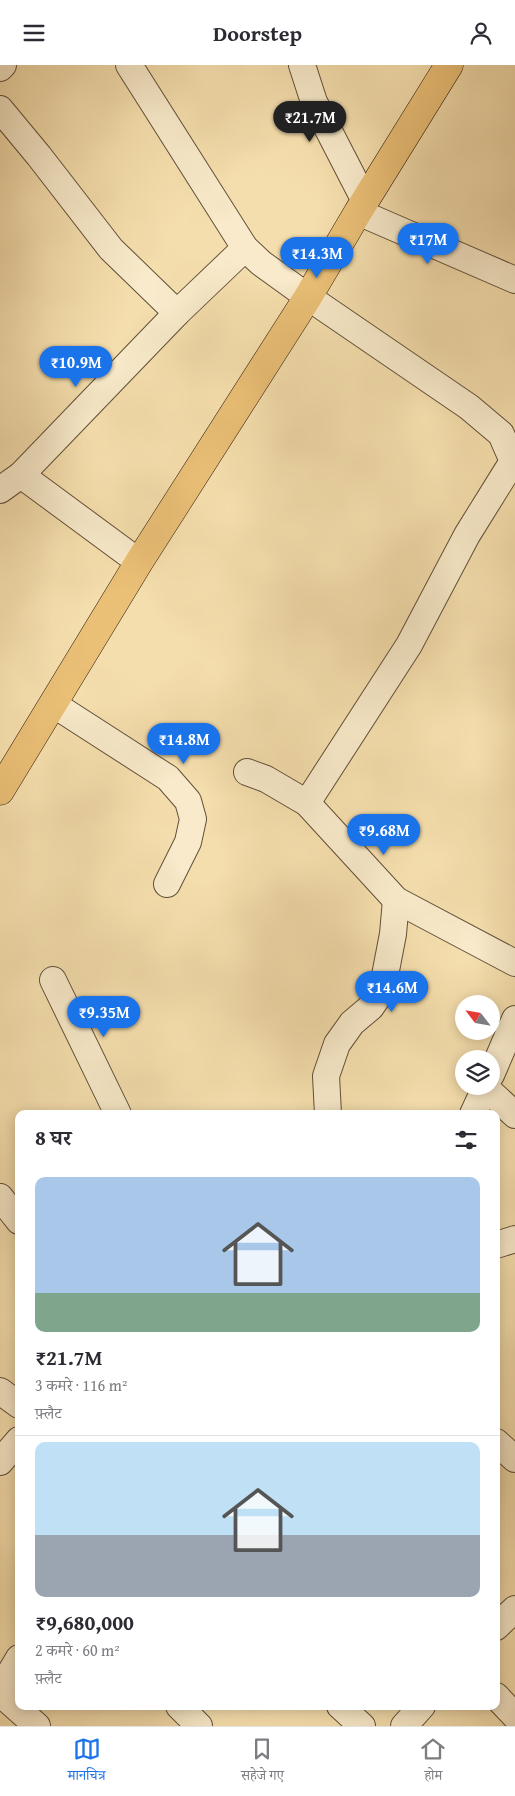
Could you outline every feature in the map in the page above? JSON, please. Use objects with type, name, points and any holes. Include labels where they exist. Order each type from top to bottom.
[{"type":"highway","points":[[0,791],[139,561],[308,297],[449,65]]},
{"type":"street","points":[[129,65],[245,248],[261,263],[308,297],[469,407],[511,451],[409,645],[307,803]]},
{"type":"street","points":[[302,65],[314,102],[361,207],[515,280]]},
{"type":"street","points":[[0,109],[111,249],[177,313]]},
{"type":"street","points":[[0,490],[21,475],[177,313],[245,248]]},
{"type":"street","points":[[21,475],[139,561]]},
{"type":"street","points":[[53,703],[168,778],[188,801],[193,819],[188,842],[167,884]]},
{"type":"street","points":[[248,772],[266,779],[307,803],[396,900],[515,963]]},
{"type":"street","points":[[328,1110],[326,1076],[337,1044],[352,1023],[371,1007],[382,991],[393,934],[396,900]]},
{"type":"street","points":[[53,981],[116,1110]]},
{"type":"street","points":[[500,1057],[514,1026]]},
{"type":"street","points":[[475,1110],[482,1095]]},
{"type":"street","points":[[498,1095],[515,1115]]},
{"type":"street","points":[[0,1197],[15,1216]]},
{"type":"street","points":[[0,1391],[15,1402]]},
{"type":"street","points":[[0,1462],[15,1445]]},
{"type":"street","points":[[500,1446],[515,1459]]},
{"type":"street","points":[[500,1623],[515,1609]]},
{"type":"street","points":[[15,1665],[1,1685],[15,1701]]},
{"type":"street","points":[[500,1700],[515,1716]]},
{"type":"street","points":[[23,1710],[37,1726]]},
{"type":"street","points":[[183,1710],[199,1726]]},
{"type":"street","points":[[344,1710],[362,1726]]},
{"type":"street","points":[[404,1726],[418,1710]]}]
